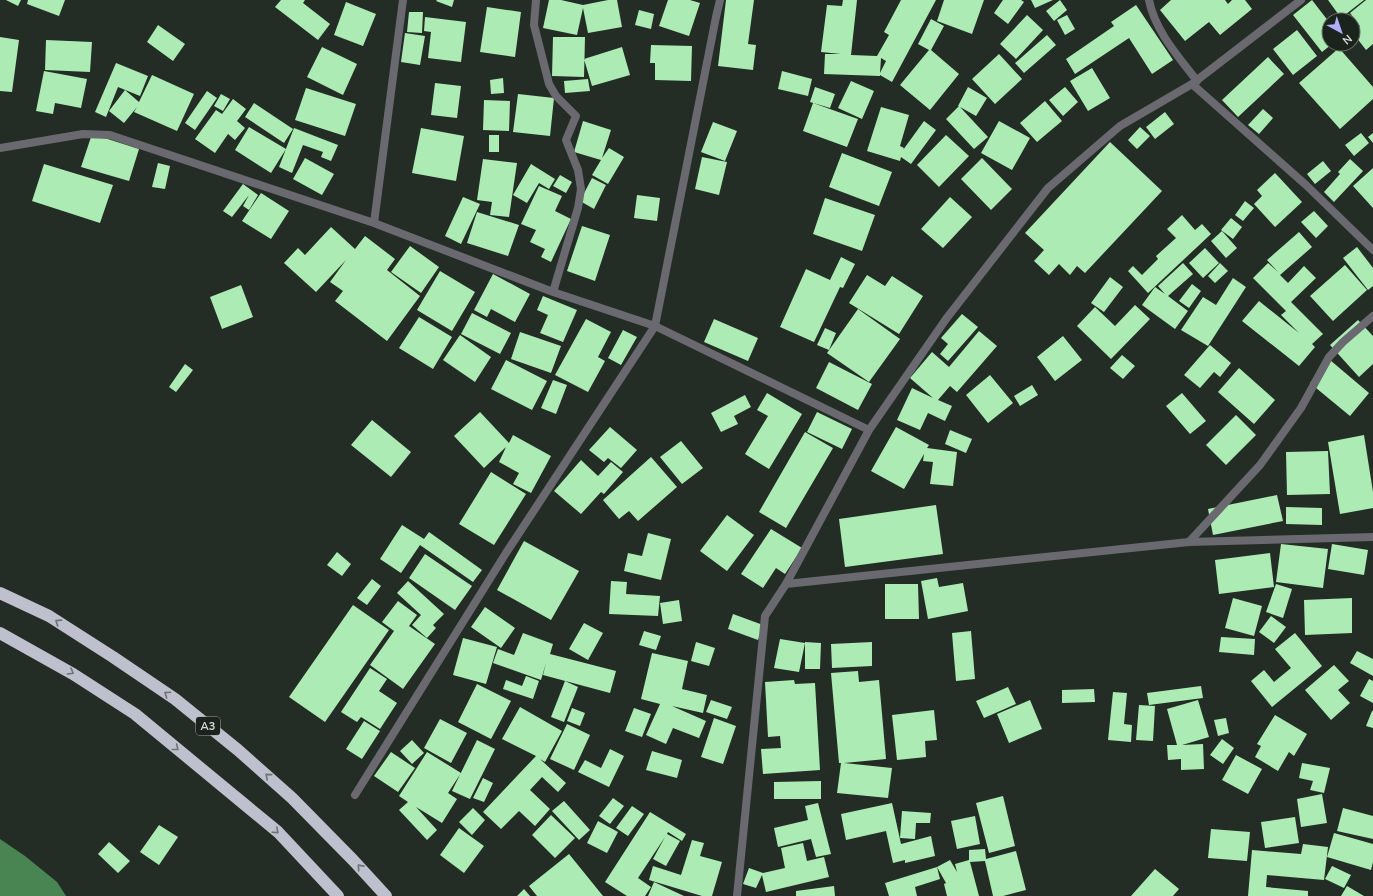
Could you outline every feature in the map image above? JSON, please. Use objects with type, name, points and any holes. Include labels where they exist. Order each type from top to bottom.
[{"type":"highway","name":"A3","points":[[0,593],[49,616],[175,699],[238,750],[292,798],[386,896]]},
{"type":"highway","points":[[0,633],[73,674],[135,714],[278,832],[338,896]]},
{"type":"street","points":[[374,223],[403,0]]},
{"type":"street","points":[[536,0],[534,25],[549,84],[556,96],[576,116],[566,140],[578,170],[581,189],[578,208],[552,292]]},
{"type":"street","points":[[355,795],[506,553],[655,326],[720,0]]},
{"type":"street","points":[[1149,0],[1151,11],[1168,42],[1195,83],[1306,185],[1373,250]]},
{"type":"street","points":[[737,896],[765,616],[786,584],[869,430],[946,319],[1048,188],[1120,126],[1195,83],[1301,0]]},
{"type":"street","points":[[0,148],[83,134],[110,135],[374,223],[552,292],[655,326],[869,430]]},
{"type":"street","points":[[1188,542],[1260,465],[1301,408],[1329,357],[1373,316]]},
{"type":"street","points":[[786,584],[1188,542],[1373,537]]},
{"type":"shaded area","points":[[0,839],[25,856],[57,882],[66,896],[0,896]]},
{"type":"building","points":[[6,0],[21,0],[18,6]]},
{"type":"building","points":[[28,0],[65,0],[59,16],[27,4]]},
{"type":"building","points":[[281,0],[305,0],[303,3],[330,24],[318,40],[275,7]]},
{"type":"building","points":[[454,0],[452,7],[436,1]]},
{"type":"building","points":[[549,0],[561,0],[583,5],[608,0],[617,0],[622,27],[588,33],[583,8],[577,35],[543,28]]},
{"type":"building","points":[[668,0],[690,0],[700,3],[689,36],[659,26]]},
{"type":"building","points":[[726,0],[754,0],[748,44],[756,45],[753,70],[718,66]]},
{"type":"building","points":[[843,0],[857,0],[851,55],[877,56],[889,35],[884,32],[901,0],[936,0],[892,82],[880,75],[824,74],[825,54],[841,54],[821,52],[827,5],[842,6]],"holes":[[[881,58],[886,61],[880,73]]]},
{"type":"building","points":[[944,0],[984,0],[972,34],[937,21]]},
{"type":"building","points":[[1003,0],[1021,0],[1024,2],[1008,24],[994,13]]},
{"type":"building","points":[[1031,0],[1053,0],[1035,8]]},
{"type":"building","points":[[1060,0],[1067,10],[1054,21],[1046,11]]},
{"type":"building","points":[[1171,0],[1225,0],[1228,4],[1232,0],[1245,0],[1252,9],[1220,35],[1209,22],[1185,41],[1160,10]]},
{"type":"building","points":[[1312,0],[1321,12],[1321,51],[1293,15]]},
{"type":"building","points":[[1328,0],[1364,0],[1349,12],[1337,12]]},
{"type":"building","points":[[1366,0],[1373,0],[1373,44],[1366,50],[1361,43],[1361,12],[1351,12]]},
{"type":"building","points":[[346,2],[376,14],[363,46],[334,35]]},
{"type":"building","points":[[1136,5],[1173,60],[1152,74],[1129,38],[1075,74],[1066,59],[1114,26],[1111,22]]},
{"type":"building","points":[[487,7],[521,12],[515,57],[480,52]]},
{"type":"building","points":[[639,10],[654,14],[651,29],[635,25]]},
{"type":"building","points":[[409,12],[423,12],[422,33],[407,32]]},
{"type":"building","points":[[1027,15],[1043,30],[1016,59],[1000,44]]},
{"type":"building","points":[[1067,15],[1075,29],[1065,35],[1057,20]]},
{"type":"building","points":[[425,17],[466,22],[461,62],[428,58],[431,32],[424,31]]},
{"type":"building","points":[[931,19],[944,26],[931,50],[959,74],[930,110],[900,85],[929,50],[918,44]]},
{"type":"building","points":[[158,25],[185,44],[173,61],[147,42]]},
{"type":"building","points":[[1297,30],[1317,56],[1293,75],[1273,49]]},
{"type":"building","points":[[405,33],[425,36],[420,65],[401,62]]},
{"type":"building","points":[[1047,35],[1056,45],[1024,73],[1015,63]]},
{"type":"building","points":[[0,37],[19,40],[12,92],[0,91]]},
{"type":"building","points":[[553,37],[585,37],[584,77],[552,76]]},
{"type":"building","points":[[46,40],[92,42],[90,72],[45,70]]},
{"type":"building","points":[[651,45],[692,46],[691,81],[655,80],[655,63],[650,63]]},
{"type":"building","points":[[322,47],[357,64],[343,95],[307,77]]},
{"type":"building","points":[[622,47],[630,75],[592,86],[584,59]]},
{"type":"building","points":[[1334,52],[1342,52],[1373,87],[1373,99],[1340,129],[1299,83]]},
{"type":"building","points":[[999,54],[1022,79],[995,104],[972,79]]},
{"type":"building","points":[[1268,57],[1284,74],[1238,117],[1222,100]]},
{"type":"building","points":[[116,63],[148,76],[140,96],[118,87],[106,117],[95,112]]},
{"type":"building","points":[[1092,68],[1110,98],[1088,111],[1070,81]]},
{"type":"building","points":[[44,71],[87,79],[81,108],[55,103],[53,114],[36,111]]},
{"type":"building","points":[[782,71],[812,79],[808,96],[778,89]]},
{"type":"building","points":[[152,75],[194,94],[177,131],[134,112],[137,107],[124,123],[109,111],[125,90],[139,102]]},
{"type":"building","points":[[503,78],[504,93],[491,94],[490,80]]},
{"type":"building","points":[[588,79],[590,91],[565,93],[564,81]]},
{"type":"building","points":[[851,81],[874,91],[862,119],[838,108]]},
{"type":"building","points":[[435,83],[461,86],[457,118],[431,115]]},
{"type":"building","points":[[815,87],[835,94],[830,108],[810,102]]},
{"type":"building","points":[[968,87],[987,98],[976,116],[960,107],[988,137],[974,149],[946,119],[959,106]]},
{"type":"building","points":[[1065,87],[1078,102],[1063,116],[1049,100]]},
{"type":"building","points":[[306,88],[356,104],[345,136],[295,120]]},
{"type":"building","points":[[207,91],[217,98],[195,130],[185,123]]},
{"type":"building","points":[[221,94],[230,99],[223,111],[214,106]]},
{"type":"building","points":[[518,94],[554,98],[550,136],[513,132]]},
{"type":"building","points":[[233,99],[246,109],[237,121],[245,128],[235,140],[228,134],[215,153],[195,139],[216,110],[222,114]]},
{"type":"building","points":[[484,100],[510,101],[509,131],[483,130]]},
{"type":"building","points":[[1045,101],[1062,121],[1037,142],[1020,123]]},
{"type":"building","points":[[254,103],[293,129],[284,143],[245,117]]},
{"type":"building","points":[[813,103],[858,119],[847,147],[803,131]]},
{"type":"building","points":[[881,107],[909,115],[900,146],[904,148],[903,150],[924,121],[936,130],[911,164],[901,157],[900,161],[867,151]]},
{"type":"building","points":[[1263,109],[1273,118],[1259,134],[1248,125]]},
{"type":"building","points":[[1165,112],[1174,124],[1155,139],[1146,127]]},
{"type":"building","points":[[583,121],[611,130],[602,158],[609,148],[624,157],[608,184],[592,175],[601,160],[574,152]]},
{"type":"building","points":[[999,121],[1030,138],[1012,170],[981,153]]},
{"type":"building","points":[[713,122],[737,131],[725,161],[701,152]]},
{"type":"building","points":[[249,127],[286,149],[271,173],[235,150]]},
{"type":"building","points":[[1140,127],[1150,136],[1137,149],[1128,140]]},
{"type":"building","points":[[294,128],[338,145],[331,161],[321,157],[323,152],[303,145],[292,173],[279,167]]},
{"type":"building","points":[[421,128],[464,136],[456,181],[412,173]]},
{"type":"building","points":[[1361,133],[1369,143],[1354,156],[1345,145]]},
{"type":"building","points":[[1373,133],[1373,143],[1368,137]]},
{"type":"building","points":[[92,134],[139,149],[129,181],[81,167]]},
{"type":"building","points":[[489,135],[499,135],[499,152],[489,152]]},
{"type":"building","points":[[946,135],[969,156],[939,187],[917,165]]},
{"type":"building","points":[[1110,142],[1162,191],[1085,273],[1077,266],[1070,275],[1059,264],[1049,275],[1034,261],[1044,250],[1025,233]]},
{"type":"building","points":[[842,153],[892,172],[879,206],[829,187]]},
{"type":"building","points":[[702,157],[727,162],[719,195],[695,189]]},
{"type":"building","points":[[305,158],[334,174],[322,195],[293,179]]},
{"type":"building","points":[[982,158],[1012,189],[991,210],[961,179]]},
{"type":"building","points":[[483,159],[517,163],[509,217],[490,215],[492,202],[477,200]]},
{"type":"building","points":[[1350,159],[1363,171],[1334,202],[1324,192],[1340,174],[1338,172]]},
{"type":"building","points":[[1323,161],[1331,171],[1315,184],[1307,174]]},
{"type":"building","points":[[158,163],[170,166],[165,189],[152,187]]},
{"type":"building","points":[[44,164],[113,185],[100,223],[32,201]]},
{"type":"building","points":[[531,164],[555,179],[549,189],[539,183],[527,203],[513,195]]},
{"type":"building","points":[[1373,168],[1373,208],[1353,186]]},
{"type":"building","points":[[1275,173],[1302,202],[1275,227],[1254,204],[1262,196],[1257,190]]},
{"type":"building","points":[[560,175],[572,182],[566,193],[553,186]]},
{"type":"building","points":[[592,178],[606,185],[594,209],[580,201]]},
{"type":"building","points":[[243,184],[258,195],[249,210],[243,206],[249,195],[232,217],[223,211]]},
{"type":"building","points":[[539,186],[562,196],[555,211],[571,219],[551,262],[541,257],[545,249],[530,242],[536,230],[521,224]]},
{"type":"building","points":[[261,193],[289,211],[271,239],[242,221]]},
{"type":"building","points":[[637,195],[660,198],[657,221],[634,218]]},
{"type":"building","points":[[463,197],[480,204],[461,244],[445,236]]},
{"type":"building","points":[[950,197],[972,217],[943,248],[921,229]]},
{"type":"building","points":[[825,198],[875,215],[862,251],[813,234]]},
{"type":"building","points":[[1245,201],[1254,208],[1243,221],[1235,215]]},
{"type":"building","points":[[1314,211],[1328,226],[1316,238],[1301,222]]},
{"type":"building","points":[[477,212],[519,225],[508,256],[467,243]]},
{"type":"building","points":[[1182,215],[1195,230],[1202,224],[1211,234],[1148,293],[1128,271],[1133,266],[1142,275],[1158,259],[1156,256],[1176,238],[1167,229]]},
{"type":"building","points":[[1231,218],[1242,227],[1233,239],[1221,230]]},
{"type":"building","points":[[582,226],[610,235],[595,281],[567,271]]},
{"type":"building","points":[[331,227],[355,249],[365,236],[395,259],[387,270],[420,296],[387,341],[335,301],[343,291],[330,282],[346,260],[316,292],[284,263],[298,248],[305,255]]},
{"type":"building","points":[[1222,231],[1237,248],[1226,258],[1211,241]]},
{"type":"building","points":[[1299,232],[1312,247],[1280,275],[1288,283],[1304,266],[1316,278],[1291,302],[1323,334],[1312,344],[1315,347],[1299,366],[1242,321],[1259,301],[1299,333],[1281,315],[1286,311],[1253,278],[1268,263],[1278,272],[1267,260]]},
{"type":"building","points":[[410,246],[439,267],[421,293],[391,272]]},
{"type":"building","points":[[1357,247],[1373,268],[1373,286],[1368,290],[1343,258]]},
{"type":"building","points":[[1205,248],[1219,263],[1203,278],[1189,263]]},
{"type":"building","points":[[841,257],[855,264],[843,288],[840,287],[814,342],[780,327],[806,269],[830,280]]},
{"type":"building","points":[[1183,263],[1193,274],[1168,296],[1188,311],[1175,329],[1142,305],[1155,287],[1165,294],[1158,286]]},
{"type":"building","points":[[1220,263],[1228,271],[1215,283],[1208,276]]},
{"type":"building","points":[[1345,265],[1367,290],[1333,321],[1310,296]]},
{"type":"building","points":[[440,271],[475,292],[452,331],[417,310]]},
{"type":"building","points":[[493,274],[530,294],[515,322],[491,309],[487,317],[474,310]]},
{"type":"building","points":[[867,275],[885,286],[892,276],[923,296],[899,334],[849,303]]},
{"type":"building","points":[[1110,277],[1123,287],[1104,312],[1091,303]]},
{"type":"building","points":[[1233,278],[1246,287],[1208,346],[1181,330],[1203,297],[1216,305]]},
{"type":"building","points":[[1192,284],[1201,291],[1189,308],[1179,301]]},
{"type":"building","points":[[241,285],[253,317],[222,329],[210,297]]},
{"type":"building","points":[[543,296],[577,310],[563,342],[540,333],[548,315],[537,310]]},
{"type":"building","points":[[1135,305],[1150,319],[1111,359],[1077,326],[1095,307],[1115,326]]},
{"type":"building","points":[[858,309],[900,339],[869,382],[827,353]]},
{"type":"building","points":[[472,313],[511,333],[500,354],[461,334]]},
{"type":"building","points":[[962,314],[978,327],[948,361],[940,354],[948,344],[941,338]]},
{"type":"building","points":[[419,317],[452,337],[433,369],[399,348]]},
{"type":"building","points":[[586,319],[611,332],[598,357],[605,361],[588,392],[555,375]]},
{"type":"building","points":[[714,319],[758,338],[748,361],[704,342]]},
{"type":"building","points":[[1358,320],[1373,336],[1373,364],[1359,377],[1330,345]]},
{"type":"building","points":[[825,328],[836,333],[829,350],[817,345]]},
{"type":"building","points":[[623,330],[637,337],[621,365],[608,358]]},
{"type":"building","points":[[979,331],[997,346],[957,392],[950,386],[938,400],[952,406],[945,421],[928,413],[920,430],[897,420],[912,388],[933,398],[910,378],[932,352],[949,367]]},
{"type":"building","points":[[520,332],[561,346],[551,373],[511,359]]},
{"type":"building","points":[[460,335],[491,357],[475,382],[443,360]]},
{"type":"building","points":[[1063,336],[1082,360],[1055,381],[1037,357]]},
{"type":"building","points":[[1210,345],[1231,363],[1220,377],[1214,372],[1200,388],[1184,375]]},
{"type":"building","points":[[1122,355],[1135,366],[1123,379],[1110,368]]},
{"type":"building","points":[[506,360],[547,381],[532,410],[491,389]]},
{"type":"building","points":[[1330,360],[1369,393],[1350,416],[1310,383]]},
{"type":"building","points":[[829,362],[872,384],[858,410],[816,388]]},
{"type":"building","points":[[185,364],[193,370],[176,392],[169,387]]},
{"type":"building","points":[[1239,368],[1275,400],[1254,424],[1218,392]]},
{"type":"building","points":[[990,375],[1013,403],[988,423],[966,395]]},
{"type":"building","points":[[553,380],[567,385],[556,414],[541,408]]},
{"type":"building","points":[[1032,385],[1038,395],[1020,406],[1014,396]]},
{"type":"building","points":[[767,393],[802,414],[769,469],[745,454],[768,416],[757,410]]},
{"type":"building","points":[[1182,393],[1206,421],[1190,434],[1166,406]]},
{"type":"building","points":[[745,395],[751,407],[734,416],[738,424],[721,432],[711,413]]},
{"type":"building","points":[[480,412],[509,443],[513,435],[551,456],[531,493],[513,484],[519,473],[499,462],[506,447],[484,468],[454,436]]},
{"type":"building","points":[[817,412],[852,429],[842,449],[807,432]]},
{"type":"building","points":[[1236,415],[1256,435],[1226,465],[1206,445]]},
{"type":"building","points":[[372,420],[411,452],[391,477],[351,445]]},
{"type":"building","points":[[610,427],[637,450],[621,468],[608,458],[604,462],[589,450]]},
{"type":"building","points":[[896,427],[929,445],[927,448],[957,452],[953,486],[930,484],[933,462],[923,461],[924,454],[904,489],[871,471]]},
{"type":"building","points":[[950,430],[972,439],[966,453],[945,444]]},
{"type":"building","points":[[805,432],[833,448],[786,528],[759,512]]},
{"type":"building","points":[[1364,435],[1373,492],[1373,508],[1340,514],[1328,442]]},
{"type":"building","points":[[681,441],[703,468],[682,484],[660,457]]},
{"type":"building","points":[[1328,451],[1330,494],[1287,495],[1286,452]]},
{"type":"building","points":[[651,457],[677,487],[638,521],[629,511],[619,519],[603,500]]},
{"type":"building","points":[[581,460],[598,476],[611,462],[623,472],[604,494],[601,492],[581,514],[554,491]]},
{"type":"building","points":[[491,472],[526,494],[494,545],[459,524]]},
{"type":"building","points":[[1277,495],[1283,521],[1213,535],[1208,509]]},
{"type":"building","points":[[936,505],[943,554],[845,567],[839,519]]},
{"type":"building","points":[[1286,507],[1322,508],[1322,525],[1286,524]]},
{"type":"building","points":[[727,515],[754,535],[727,571],[700,551]]},
{"type":"building","points":[[402,525],[424,539],[429,532],[482,570],[473,582],[420,545],[401,573],[380,559]]},
{"type":"building","points":[[771,529],[802,548],[785,574],[776,568],[763,588],[741,574]]},
{"type":"building","points":[[648,533],[671,539],[661,580],[624,571],[628,553],[642,556]]},
{"type":"building","points":[[524,541],[579,571],[551,620],[497,590]]},
{"type":"building","points":[[1281,544],[1328,549],[1323,588],[1276,582]]},
{"type":"building","points":[[1332,544],[1368,550],[1364,575],[1328,569]]},
{"type":"building","points":[[337,552],[351,564],[342,576],[327,565]]},
{"type":"building","points":[[1270,553],[1274,587],[1219,594],[1215,560]]},
{"type":"building","points":[[425,554],[472,586],[455,610],[409,578]]},
{"type":"building","points":[[937,578],[939,587],[963,583],[968,611],[928,619],[921,581]]},
{"type":"building","points":[[372,579],[381,586],[367,605],[357,598]]},
{"type":"building","points":[[408,581],[444,614],[433,625],[436,628],[427,638],[412,625],[421,615],[397,593]]},
{"type":"building","points":[[611,581],[627,582],[626,594],[660,596],[658,616],[609,614]]},
{"type":"building","points":[[885,584],[918,584],[919,619],[885,619]]},
{"type":"building","points":[[1276,584],[1292,589],[1283,618],[1266,612]]},
{"type":"building","points":[[1233,598],[1262,606],[1254,636],[1225,628]]},
{"type":"building","points":[[1352,598],[1352,633],[1305,635],[1304,600]]},
{"type":"building","points":[[679,600],[682,621],[663,624],[660,603]]},
{"type":"building","points":[[398,601],[417,615],[409,626],[435,644],[403,689],[370,665],[394,631],[382,622]]},
{"type":"building","points":[[353,605],[389,630],[325,722],[289,697]]},
{"type":"building","points":[[485,607],[515,628],[501,648],[471,627]]},
{"type":"building","points":[[733,614],[763,625],[758,640],[728,629]]},
{"type":"building","points":[[1271,616],[1286,627],[1274,643],[1259,632]]},
{"type":"building","points":[[584,623],[603,633],[588,660],[569,649]]},
{"type":"building","points":[[644,631],[661,636],[656,650],[639,645]]},
{"type":"building","points":[[971,631],[975,679],[956,681],[952,633]]},
{"type":"building","points":[[523,633],[553,644],[550,654],[616,671],[610,693],[543,675],[546,663],[541,680],[493,663],[498,649],[514,655]]},
{"type":"building","points":[[1295,633],[1322,666],[1272,707],[1251,681],[1264,670],[1274,682],[1291,668],[1275,649]]},
{"type":"building","points":[[1221,637],[1255,639],[1254,655],[1219,652]]},
{"type":"building","points":[[463,638],[497,647],[486,684],[453,675]]},
{"type":"building","points":[[780,639],[805,643],[799,672],[774,668]]},
{"type":"building","points":[[696,642],[715,648],[709,666],[691,661]]},
{"type":"building","points":[[805,642],[821,643],[820,669],[805,669]]},
{"type":"building","points":[[872,642],[872,666],[832,668],[831,644]]},
{"type":"building","points":[[1357,651],[1373,659],[1373,676],[1350,663]]},
{"type":"building","points":[[652,653],[688,661],[682,689],[707,695],[703,713],[672,706],[706,721],[699,738],[673,728],[666,744],[646,735],[660,704],[641,699]]},
{"type":"building","points":[[1334,665],[1349,681],[1338,690],[1350,703],[1331,720],[1305,690]]},
{"type":"building","points":[[370,668],[387,679],[379,691],[397,703],[380,729],[361,717],[357,722],[341,712]]},
{"type":"building","points":[[858,671],[859,682],[879,680],[886,759],[844,763],[892,768],[888,798],[837,793],[841,763],[839,763],[831,673]]},
{"type":"building","points":[[526,676],[539,681],[533,699],[503,689],[506,680],[522,686]]},
{"type":"building","points":[[1369,679],[1373,681],[1373,703],[1360,696]]},
{"type":"building","points":[[794,680],[795,684],[815,683],[820,770],[763,774],[761,749],[781,748],[780,736],[768,737],[765,682]]},
{"type":"building","points":[[565,681],[578,687],[564,722],[551,717]]},
{"type":"building","points":[[477,684],[511,701],[491,739],[458,722]]},
{"type":"building","points":[[1201,686],[1203,698],[1149,705],[1147,693]]},
{"type":"building","points":[[1008,687],[1016,704],[984,718],[976,701]]},
{"type":"building","points":[[1094,689],[1095,702],[1062,703],[1062,690]]},
{"type":"building","points":[[1113,692],[1127,693],[1124,724],[1132,725],[1131,742],[1108,740]]},
{"type":"building","points":[[711,700],[732,707],[727,719],[706,712]]},
{"type":"building","points":[[1030,700],[1042,729],[1009,743],[997,714]]},
{"type":"building","points":[[1198,700],[1209,737],[1182,745],[1203,744],[1204,769],[1181,770],[1181,759],[1168,760],[1167,745],[1177,745],[1167,709]]},
{"type":"building","points":[[1139,705],[1155,706],[1153,741],[1136,740]]},
{"type":"building","points":[[520,707],[562,731],[545,762],[540,759],[566,783],[558,792],[542,777],[530,790],[550,809],[535,826],[519,811],[501,829],[483,812],[536,756],[502,739]]},
{"type":"building","points":[[572,708],[585,713],[580,726],[567,721]]},
{"type":"building","points":[[634,708],[651,714],[642,737],[625,731]]},
{"type":"building","points":[[934,710],[937,740],[925,741],[926,757],[897,760],[892,715]]},
{"type":"building","points":[[1373,711],[1373,728],[1366,726]]},
{"type":"building","points":[[1275,715],[1307,734],[1294,756],[1289,752],[1278,771],[1255,757],[1261,746],[1257,744]]},
{"type":"building","points":[[714,718],[736,726],[723,764],[701,757]]},
{"type":"building","points":[[1226,718],[1229,733],[1218,736],[1214,720]]},
{"type":"building","points":[[440,719],[467,733],[451,763],[424,748]]},
{"type":"building","points":[[364,721],[380,731],[362,759],[346,749]]},
{"type":"building","points":[[567,724],[590,735],[574,770],[550,759]]},
{"type":"building","points":[[1222,739],[1234,748],[1223,764],[1210,755]]},
{"type":"building","points":[[412,740],[424,753],[412,764],[400,751]]},
{"type":"building","points":[[477,740],[495,749],[470,799],[452,791]]},
{"type":"building","points":[[610,749],[624,756],[609,787],[578,772],[585,760],[601,768]]},
{"type":"building","points":[[652,751],[682,760],[677,778],[646,770]]},
{"type":"building","points":[[391,752],[415,768],[398,792],[374,776]]},
{"type":"building","points":[[427,752],[461,773],[448,793],[457,799],[442,823],[416,807],[437,830],[427,840],[399,810],[408,802],[399,796]]},
{"type":"building","points":[[1236,755],[1262,769],[1248,794],[1222,780]]},
{"type":"building","points":[[1302,763],[1330,768],[1324,793],[1310,790],[1313,781],[1299,778]]},
{"type":"building","points":[[483,778],[493,783],[484,802],[473,798]]},
{"type":"building","points":[[821,781],[821,799],[774,799],[774,782]]},
{"type":"building","points":[[1322,794],[1327,823],[1301,827],[1297,799]]},
{"type":"building","points":[[1003,796],[1015,846],[989,853],[976,803]]},
{"type":"building","points":[[613,798],[624,806],[610,824],[599,816]]},
{"type":"building","points":[[564,801],[590,830],[579,840],[552,811]]},
{"type":"building","points":[[818,803],[831,854],[816,857],[811,839],[778,847],[774,828],[808,820],[805,806]]},
{"type":"building","points":[[892,803],[901,844],[931,836],[935,856],[905,863],[905,860],[893,863],[886,831],[846,840],[841,814]]},
{"type":"building","points":[[632,806],[644,814],[628,836],[616,828]]},
{"type":"building","points":[[473,808],[485,820],[472,835],[459,822]]},
{"type":"building","points":[[1343,808],[1373,816],[1373,839],[1337,831]]},
{"type":"building","points":[[902,811],[931,813],[930,823],[916,823],[915,839],[900,838]]},
{"type":"building","points":[[650,812],[686,834],[682,841],[668,832],[667,834],[680,841],[666,866],[653,859],[665,837],[638,878],[651,887],[645,896],[627,896],[605,882]]},
{"type":"building","points":[[551,815],[575,838],[555,858],[532,835]]},
{"type":"building","points":[[975,816],[980,844],[957,849],[951,821]]},
{"type":"building","points":[[1295,817],[1299,843],[1265,848],[1261,822]]},
{"type":"building","points":[[598,821],[618,832],[607,853],[587,843]]},
{"type":"building","points":[[159,825],[178,837],[159,865],[140,852]]},
{"type":"building","points":[[459,828],[484,846],[464,873],[440,855]]},
{"type":"building","points":[[1211,829],[1250,832],[1247,861],[1208,858]]},
{"type":"building","points":[[1334,833],[1373,844],[1373,862],[1371,870],[1327,857]]},
{"type":"building","points":[[692,840],[704,843],[700,856],[722,862],[712,896],[702,896],[649,880],[653,866],[681,875]]},
{"type":"building","points":[[109,842],[130,861],[118,873],[98,854]]},
{"type":"building","points":[[803,843],[807,861],[824,857],[829,877],[766,892],[762,875],[756,888],[743,884],[749,868],[763,873],[785,868],[781,848]]},
{"type":"building","points":[[1303,844],[1328,847],[1324,880],[1267,875],[1266,887],[1308,891],[1308,896],[1248,896],[1252,850],[1301,854]]},
{"type":"building","points":[[985,849],[986,859],[1016,851],[1026,890],[1003,896],[993,896],[985,861],[970,862],[979,896],[947,896],[944,884],[946,883],[937,867],[950,860],[957,872],[955,864],[969,860],[969,850]]},
{"type":"building","points":[[569,854],[603,896],[537,896],[529,886]]},
{"type":"building","points":[[1332,866],[1351,875],[1344,888],[1325,879]]},
{"type":"building","points":[[937,867],[940,879],[915,887],[917,896],[889,896],[885,883]]},
{"type":"building","points":[[1155,869],[1179,889],[1173,896],[1131,896]]},
{"type":"building","points":[[654,882],[684,896],[648,896]]},
{"type":"building","points":[[834,886],[835,896],[796,896],[796,891]]},
{"type":"building","points":[[1347,886],[1364,896],[1341,896]]},
{"type":"building","points":[[524,889],[530,896],[517,896]]}]
